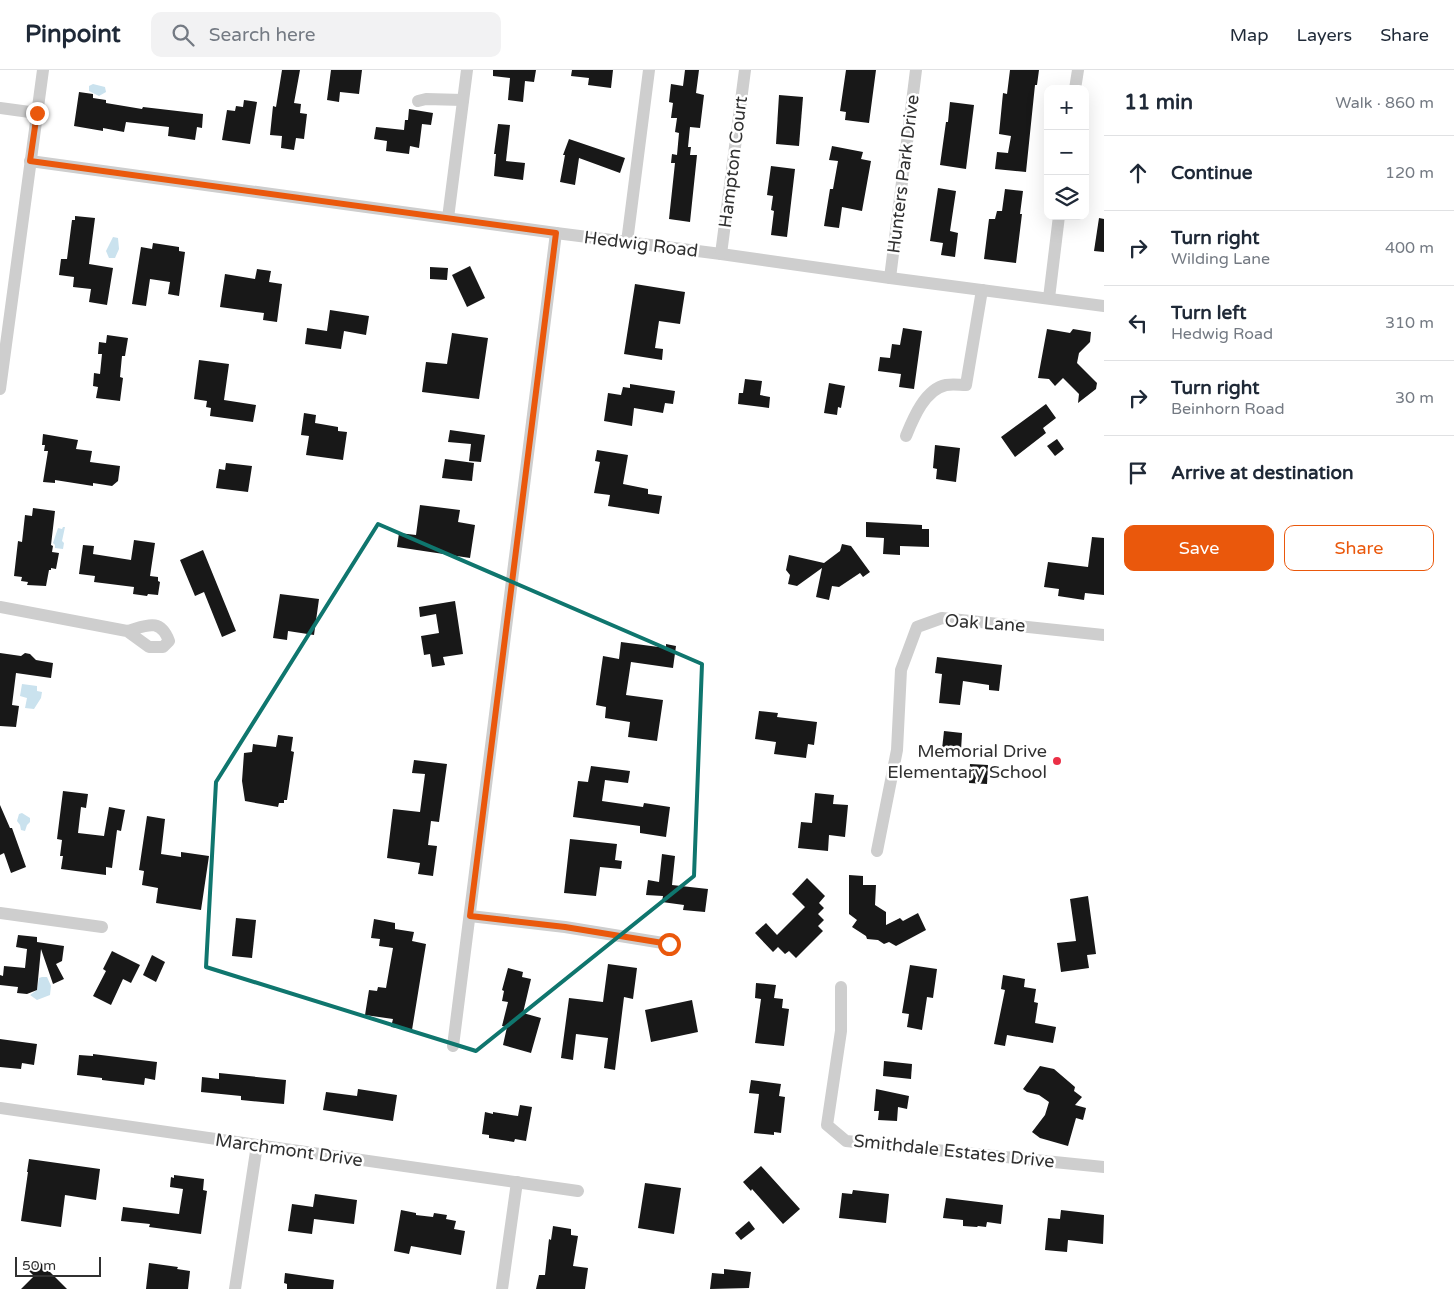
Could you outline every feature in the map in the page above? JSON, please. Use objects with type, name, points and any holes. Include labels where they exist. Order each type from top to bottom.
[{"type":"street","points":[[0,389],[5,319],[43,70]]},
{"type":"street","points":[[448,218],[467,70]]},
{"type":"street","points":[[627,242],[649,70]]},
{"type":"street","name":"Hampton Court","points":[[721,254],[745,70]]},
{"type":"street","name":"Hunters Park Drive","points":[[890,278],[916,70]]},
{"type":"street","points":[[1076,85],[1078,70]]},
{"type":"street","points":[[418,101],[426,99],[463,100]]},
{"type":"street","points":[[0,108],[37,113]]},
{"type":"street","name":"Hedwig Road","points":[[30,161],[1104,306]]},
{"type":"street","points":[[1049,298],[1059,220]]},
{"type":"street","points":[[453,1046],[556,233]]},
{"type":"street","points":[[906,436],[915,414],[928,396],[944,386],[966,385],[982,290]]},
{"type":"street","points":[[0,607],[127,631]]},
{"type":"street","name":"Oak Lane","points":[[877,851],[898,750],[901,670],[917,627],[942,618],[1104,634]]},
{"type":"street","points":[[0,913],[102,927]]},
{"type":"street","points":[[470,916],[565,927],[669,944]]},
{"type":"street","name":"Smithdale Estates Drive","points":[[841,987],[841,1031],[827,1125],[846,1141],[1104,1167]]},
{"type":"street","name":"Marchmont Drive","points":[[0,1108],[578,1191]]},
{"type":"street","points":[[235,1289],[257,1145]]},
{"type":"street","points":[[502,1289],[517,1182]]},
{"type":"highlighted area","points":[[378,524],[702,664],[694,876],[476,1051],[206,967],[216,782]]},
{"type":"water","points":[[93,84],[105,87],[106,92],[99,96],[89,91],[89,86]]},
{"type":"water","points":[[113,237],[118,238],[119,249],[115,258],[109,258],[106,251]]},
{"type":"water","points":[[65,527],[62,541],[64,543],[63,549],[55,548],[53,543],[58,528],[62,529]]},
{"type":"water","points":[[22,684],[37,686],[37,691],[42,692],[41,698],[34,709],[25,708],[27,698],[20,696]]},
{"type":"water","points":[[22,813],[30,818],[25,831],[21,830],[17,821],[19,814]]},
{"type":"water","points":[[47,977],[51,986],[50,995],[37,1000],[30,995],[37,990],[39,978]]},
{"type":"building","points":[[282,70],[300,70],[294,103],[301,104],[300,113],[307,114],[304,139],[296,138],[294,150],[281,148],[282,136],[270,135],[273,106],[276,107]]},
{"type":"building","points":[[331,70],[362,70],[359,94],[340,92],[339,102],[327,100]]},
{"type":"building","points":[[493,70],[536,70],[534,82],[525,81],[523,102],[508,100],[510,78],[493,76]]},
{"type":"building","points":[[572,70],[613,70],[611,88],[588,85],[589,78],[571,76]]},
{"type":"building","points":[[685,70],[699,70],[696,93],[704,95],[700,128],[690,127],[688,147],[691,147],[690,155],[697,155],[690,222],[669,219],[675,163],[671,163],[672,154],[677,155],[679,133],[675,132],[677,118],[671,118],[673,103],[669,102],[671,84],[683,86]]},
{"type":"building","points":[[846,70],[876,70],[869,123],[845,120],[846,112],[840,111]]},
{"type":"building","points":[[1010,70],[1039,70],[1037,85],[1035,85],[1026,172],[995,169],[997,152],[1008,153],[1011,136],[999,134],[1003,93],[1007,94]]},
{"type":"building","points":[[79,92],[93,94],[93,98],[106,100],[106,103],[142,109],[143,107],[203,114],[202,128],[197,127],[195,140],[168,136],[169,127],[126,122],[124,132],[103,128],[103,131],[74,126]]},
{"type":"building","points":[[779,95],[803,97],[799,146],[776,144]]},
{"type":"building","points":[[244,100],[257,102],[250,144],[222,140],[227,110],[235,111],[236,106],[243,107]]},
{"type":"building","points":[[950,102],[974,105],[966,169],[940,165]]},
{"type":"building","points":[[409,109],[433,113],[431,125],[422,124],[419,148],[410,146],[409,154],[386,151],[387,141],[374,139],[376,127],[404,130],[405,120],[408,120]]},
{"type":"building","points":[[498,124],[510,125],[506,161],[525,163],[523,180],[494,176],[496,154],[494,154]]},
{"type":"building","points":[[569,139],[625,158],[620,173],[579,158],[575,185],[560,182],[565,155],[563,155]]},
{"type":"building","points":[[832,146],[863,152],[861,159],[871,161],[862,211],[842,207],[839,228],[824,226],[830,189],[833,189],[838,161],[829,160]]},
{"type":"building","points":[[771,166],[795,169],[787,237],[771,235],[774,211],[771,210],[773,196],[767,195]]},
{"type":"building","points":[[938,188],[956,191],[950,231],[958,233],[955,257],[941,255],[943,243],[930,241]]},
{"type":"building","points":[[1005,189],[1023,191],[1016,263],[984,259],[989,219],[995,219],[997,211],[1002,211]]},
{"type":"building","points":[[75,216],[95,218],[89,264],[113,268],[107,305],[89,302],[91,289],[73,287],[74,277],[59,275],[61,259],[67,259],[72,220],[75,220]]},
{"type":"building","points":[[1099,218],[1104,219],[1104,252],[1094,251]]},
{"type":"building","points":[[153,243],[179,247],[179,251],[185,252],[179,296],[168,294],[170,282],[150,279],[146,306],[132,304],[141,247],[152,249]]},
{"type":"building","points":[[470,266],[485,298],[467,307],[452,275]]},
{"type":"building","points":[[430,267],[448,268],[447,280],[430,279]]},
{"type":"building","points":[[257,269],[271,271],[269,282],[282,284],[277,322],[263,320],[264,313],[220,307],[225,274],[255,279]]},
{"type":"building","points":[[635,284],[685,292],[680,324],[659,321],[655,348],[663,349],[662,360],[624,354]]},
{"type":"building","points":[[330,310],[369,316],[366,335],[344,331],[341,349],[305,344],[307,328],[327,331]]},
{"type":"building","points":[[903,328],[922,331],[914,389],[899,387],[901,374],[878,371],[880,357],[890,358],[892,344],[900,345]]},
{"type":"building","points":[[1047,329],[1070,333],[1073,329],[1091,332],[1090,342],[1079,353],[1077,363],[1097,383],[1096,389],[1078,403],[1079,394],[1063,378],[1055,386],[1049,379],[1038,378]]},
{"type":"building","points":[[452,333],[488,338],[479,399],[422,392],[426,362],[447,364]]},
{"type":"building","points":[[107,335],[128,338],[125,356],[122,356],[120,377],[123,378],[120,401],[96,398],[98,387],[93,386],[94,373],[100,374],[102,354],[98,354],[99,342],[106,343]]},
{"type":"building","points":[[199,360],[229,364],[224,400],[256,405],[253,422],[210,416],[211,408],[206,407],[207,401],[194,399]]},
{"type":"building","points":[[745,379],[762,381],[760,395],[770,397],[769,408],[738,404],[739,393],[743,393]]},
{"type":"building","points":[[829,383],[845,386],[841,408],[838,407],[837,415],[824,413]]},
{"type":"building","points":[[630,384],[675,391],[673,404],[665,403],[663,413],[634,408],[632,426],[604,421],[608,393],[621,395],[623,387],[630,388]]},
{"type":"building","points":[[1046,404],[1056,418],[1043,428],[1046,433],[1015,457],[1001,437]]},
{"type":"building","points":[[304,413],[316,415],[315,423],[338,427],[338,431],[347,432],[343,460],[306,455],[309,436],[301,435]]},
{"type":"building","points":[[450,430],[485,435],[481,462],[469,461],[471,444],[448,442]]},
{"type":"building","points":[[43,434],[78,440],[76,449],[92,451],[90,462],[120,466],[118,481],[112,486],[93,483],[93,486],[55,480],[55,483],[43,482],[48,451],[44,451],[45,445],[42,445]]},
{"type":"building","points":[[1057,439],[1064,449],[1055,456],[1047,446]]},
{"type":"building","points":[[935,445],[960,448],[956,482],[936,479],[937,469],[933,468]]},
{"type":"building","points":[[597,450],[628,455],[623,484],[648,489],[648,494],[662,496],[659,514],[608,506],[610,495],[594,493],[600,462],[595,461]]},
{"type":"building","points":[[445,459],[474,463],[472,481],[442,478]]},
{"type":"building","points":[[226,463],[252,466],[248,492],[216,488],[219,469],[225,470]]},
{"type":"building","points":[[420,505],[460,510],[458,522],[475,525],[470,558],[397,547],[399,533],[416,535]]},
{"type":"building","points":[[33,508],[55,511],[51,545],[53,546],[52,552],[59,553],[56,569],[51,568],[49,570],[46,586],[27,585],[28,582],[21,581],[22,577],[14,576],[18,541],[22,542],[25,515],[32,516]]},
{"type":"building","points":[[866,522],[922,525],[922,529],[929,529],[929,547],[900,546],[900,555],[883,554],[884,538],[866,537]]},
{"type":"building","points":[[1092,537],[1104,538],[1104,595],[1085,593],[1084,600],[1058,596],[1059,589],[1044,587],[1048,562],[1088,567]]},
{"type":"building","points":[[134,540],[155,543],[150,576],[158,577],[160,582],[158,595],[133,594],[134,587],[94,582],[95,576],[79,574],[83,545],[94,546],[93,554],[131,560]]},
{"type":"building","points":[[842,544],[851,546],[870,572],[863,577],[860,573],[839,587],[832,586],[829,600],[816,597],[822,568],[797,586],[788,584],[790,575],[786,570],[789,555],[824,563],[840,551]]},
{"type":"building","points":[[203,550],[236,631],[222,637],[204,592],[195,596],[180,560]]},
{"type":"building","points":[[280,594],[319,599],[314,635],[288,631],[287,640],[273,638]]},
{"type":"building","points":[[455,601],[463,654],[443,657],[445,665],[432,667],[430,654],[424,655],[421,636],[439,633],[436,614],[420,617],[419,607]]},
{"type":"building","points":[[621,642],[666,648],[666,644],[676,646],[673,668],[631,662],[626,695],[663,700],[657,741],[628,737],[630,722],[605,718],[606,707],[596,705],[603,656],[619,659]]},
{"type":"building","points":[[0,653],[21,656],[25,653],[30,654],[36,660],[53,663],[51,678],[16,673],[12,705],[19,706],[16,727],[0,726]]},
{"type":"building","points":[[937,657],[1002,665],[999,691],[989,690],[989,685],[963,681],[960,705],[939,703],[942,674],[935,673]]},
{"type":"building","points":[[759,711],[778,713],[777,717],[817,722],[814,745],[808,744],[806,758],[774,754],[776,742],[755,739]]},
{"type":"building","points":[[944,731],[962,733],[961,751],[942,749]]},
{"type":"building","points":[[278,735],[293,737],[291,751],[294,752],[287,800],[284,800],[284,803],[279,803],[278,807],[245,801],[242,781],[244,753],[252,752],[253,744],[276,747]]},
{"type":"building","points":[[414,760],[447,764],[439,822],[431,821],[428,845],[437,846],[433,876],[418,874],[420,863],[387,858],[393,809],[420,812],[425,774],[412,773]]},
{"type":"building","points":[[970,764],[988,765],[987,784],[969,783]]},
{"type":"building","points":[[591,766],[630,771],[628,783],[605,780],[602,801],[643,807],[644,803],[670,807],[666,837],[640,833],[640,826],[573,817],[578,781],[588,782]]},
{"type":"building","points":[[63,791],[88,794],[86,808],[81,807],[78,833],[104,836],[109,807],[125,810],[121,831],[117,830],[112,868],[106,867],[106,875],[61,869],[63,856],[60,856],[62,840],[57,839]]},
{"type":"building","points":[[815,793],[834,795],[833,804],[848,805],[845,837],[829,835],[828,851],[798,848],[801,822],[812,823]]},
{"type":"building","points":[[0,805],[10,828],[12,828],[26,867],[11,873],[4,853],[0,855]]},
{"type":"building","points":[[147,816],[165,819],[161,854],[181,857],[181,852],[209,856],[201,910],[156,903],[158,888],[142,885],[144,871],[139,870]]},
{"type":"building","points":[[570,839],[617,844],[615,860],[622,861],[621,869],[600,867],[596,896],[564,893]]},
{"type":"building","points":[[662,854],[675,856],[672,885],[708,889],[705,912],[683,910],[684,905],[662,902],[663,896],[646,895],[648,880],[659,882]]},
{"type":"building","points":[[849,875],[863,876],[863,885],[876,885],[875,905],[886,912],[886,925],[900,918],[903,921],[918,913],[926,930],[896,946],[889,942],[884,944],[878,940],[867,939],[866,936],[852,927],[857,920],[849,914]]},
{"type":"building","points":[[807,878],[825,896],[819,903],[824,908],[818,914],[824,920],[818,926],[823,931],[796,958],[789,951],[785,954],[778,947],[773,952],[755,933],[766,923],[777,935],[805,907],[792,894]]},
{"type":"building","points":[[1088,896],[1096,954],[1087,955],[1089,968],[1061,972],[1057,943],[1076,941],[1070,899]]},
{"type":"building","points":[[236,918],[256,920],[252,958],[232,956]]},
{"type":"building","points":[[374,919],[395,923],[395,929],[414,932],[412,941],[426,944],[412,1030],[391,1027],[393,1019],[365,1015],[369,990],[377,991],[378,987],[386,988],[393,948],[379,946],[380,939],[371,938]]},
{"type":"building","points":[[18,935],[37,937],[37,942],[64,946],[62,961],[56,964],[64,979],[53,984],[41,949],[37,990],[27,994],[17,993],[18,987],[0,985],[0,975],[3,976],[4,966],[25,968],[27,949],[16,947]]},
{"type":"building","points":[[112,951],[140,965],[131,983],[123,979],[111,1005],[93,996],[106,971],[103,969]]},
{"type":"building","points":[[152,955],[165,962],[156,982],[143,975]]},
{"type":"building","points":[[608,964],[637,968],[633,999],[624,997],[615,1070],[604,1068],[608,1038],[576,1034],[573,1060],[561,1058],[569,998],[603,1002]]},
{"type":"building","points":[[910,965],[937,969],[933,998],[927,997],[922,1030],[907,1027],[909,1014],[902,1013]]},
{"type":"building","points":[[508,968],[523,972],[522,977],[531,979],[523,1013],[541,1018],[531,1053],[503,1045],[507,1027],[502,1026],[508,1002],[502,1001],[504,991],[502,990]]},
{"type":"building","points":[[1003,975],[1025,979],[1024,987],[1036,989],[1034,1002],[1038,1003],[1035,1023],[1056,1027],[1053,1043],[1007,1035],[1005,1046],[994,1044],[1005,990],[1001,989]]},
{"type":"building","points":[[756,983],[776,985],[774,998],[783,999],[782,1008],[789,1009],[784,1046],[755,1043],[761,999],[755,998]]},
{"type":"building","points":[[692,1000],[698,1032],[651,1042],[645,1010]]},
{"type":"building","points":[[0,1039],[37,1044],[34,1065],[22,1063],[21,1069],[0,1067]]},
{"type":"building","points":[[93,1054],[157,1062],[155,1080],[145,1078],[144,1085],[77,1075],[79,1055],[93,1056]]},
{"type":"building","points":[[884,1061],[912,1064],[911,1079],[883,1076]]},
{"type":"building","points":[[1040,1066],[1054,1069],[1075,1087],[1074,1091],[1082,1097],[1075,1105],[1086,1108],[1083,1120],[1076,1118],[1068,1146],[1040,1138],[1032,1132],[1045,1115],[1049,1102],[1039,1095],[1023,1089]]},
{"type":"building","points":[[219,1073],[286,1080],[284,1104],[241,1100],[241,1096],[201,1092],[202,1077],[219,1079]]},
{"type":"building","points":[[751,1080],[781,1084],[779,1096],[785,1097],[781,1133],[774,1132],[774,1135],[754,1133],[759,1094],[749,1093]]},
{"type":"building","points":[[358,1089],[397,1095],[393,1121],[323,1110],[326,1092],[357,1096]]},
{"type":"building","points":[[876,1089],[909,1096],[907,1109],[898,1107],[897,1121],[878,1120],[879,1111],[874,1111]]},
{"type":"building","points":[[520,1105],[532,1107],[526,1141],[515,1139],[514,1142],[489,1138],[489,1135],[482,1134],[485,1112],[518,1116]]},
{"type":"building","points":[[29,1159],[100,1169],[96,1200],[65,1195],[61,1227],[21,1221]]},
{"type":"building","points":[[761,1166],[800,1209],[783,1224],[752,1189],[751,1191],[743,1182]]},
{"type":"building","points":[[174,1175],[204,1179],[203,1190],[207,1191],[201,1234],[149,1227],[150,1224],[121,1221],[123,1207],[179,1214],[183,1189],[170,1187],[171,1177],[174,1178]]},
{"type":"building","points":[[645,1183],[681,1188],[674,1234],[638,1228]]},
{"type":"building","points":[[853,1190],[889,1194],[886,1223],[839,1218],[842,1193],[852,1194]]},
{"type":"building","points":[[315,1194],[357,1200],[354,1224],[314,1219],[312,1234],[288,1231],[292,1204],[313,1207]]},
{"type":"building","points":[[946,1198],[1003,1205],[1001,1224],[987,1222],[986,1227],[963,1226],[963,1220],[943,1218]]},
{"type":"building","points":[[401,1210],[416,1213],[416,1215],[433,1217],[434,1213],[447,1215],[446,1219],[456,1221],[454,1229],[465,1231],[461,1255],[411,1246],[409,1254],[394,1251]]},
{"type":"building","points":[[1061,1210],[1104,1215],[1103,1244],[1068,1240],[1067,1252],[1045,1250],[1048,1218],[1060,1219]]},
{"type":"building","points":[[749,1221],[755,1229],[741,1240],[735,1233]]},
{"type":"building","points":[[553,1226],[571,1229],[571,1235],[578,1236],[573,1266],[588,1268],[585,1289],[536,1289],[539,1275],[545,1275],[549,1239],[551,1240]]},
{"type":"building","points":[[38,1260],[67,1289],[21,1289],[34,1276],[28,1270]]},
{"type":"building","points":[[149,1263],[178,1267],[177,1269],[190,1271],[188,1289],[146,1289]]},
{"type":"building","points":[[724,1269],[751,1272],[749,1288],[710,1289],[712,1273],[724,1274]]},
{"type":"building","points":[[285,1273],[334,1280],[333,1289],[287,1289],[287,1284],[284,1283]]},
{"type":"place","name":"Memorial Drive Elementary School","points":[[1057,761]]},
{"type":"route","points":[[37,113],[30,161],[556,233],[470,916],[565,927],[669,944]]}]
